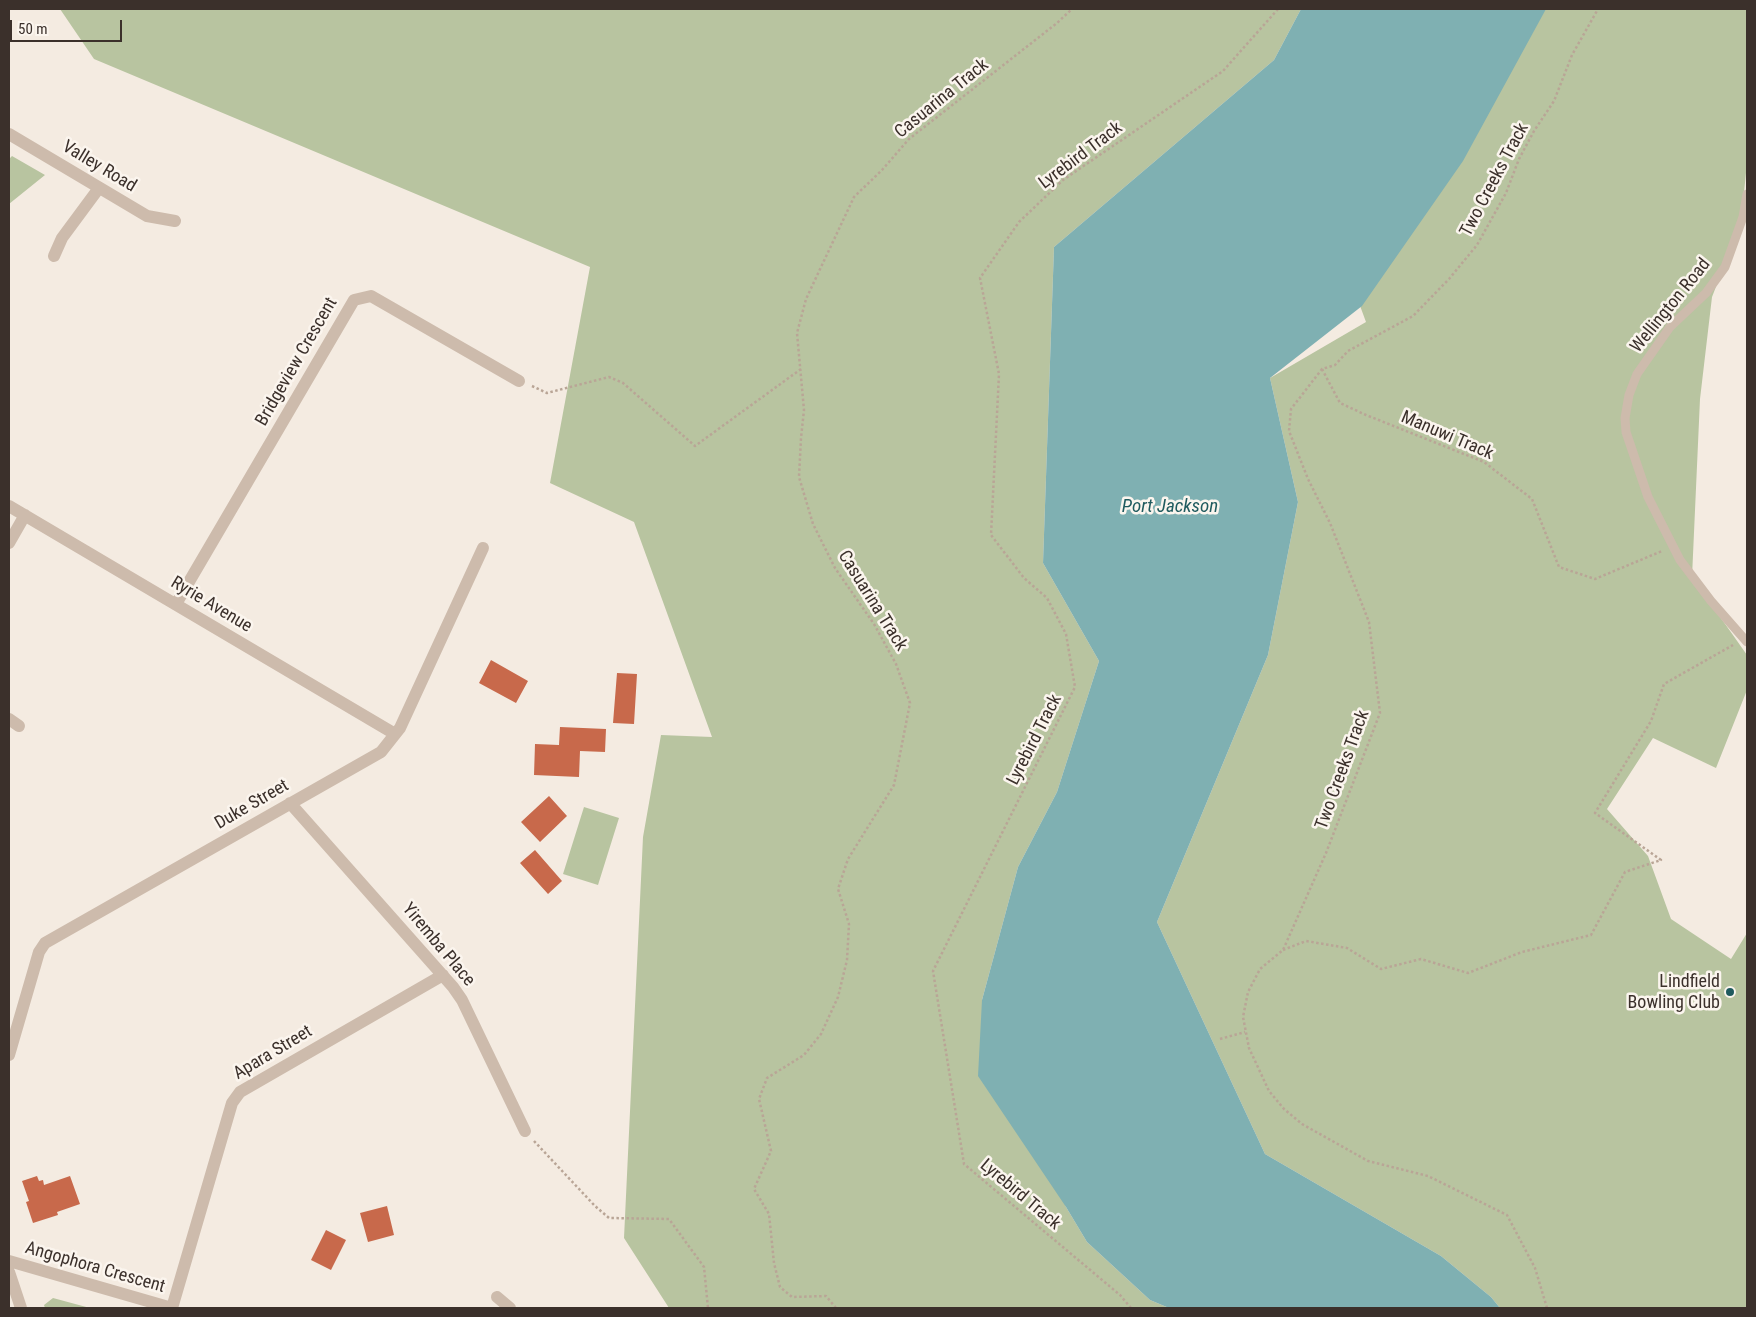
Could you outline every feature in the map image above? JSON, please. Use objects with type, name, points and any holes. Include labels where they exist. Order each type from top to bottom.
[{"type":"street","name":"Valley Road","points":[[9,134],[147,216],[175,221]]},
{"type":"street","points":[[54,256],[62,238],[99,188]]},
{"type":"street","name":"Bridgeview Crescent","points":[[176,604],[354,300],[371,296],[520,381]]},
{"type":"street","name":"Ryrie Avenue","points":[[9,506],[395,734]]},
{"type":"street","points":[[9,543],[25,516]]},
{"type":"street","name":"Duke Street","points":[[9,1055],[39,952],[45,943],[381,752],[400,728],[483,548]]},
{"type":"street","name":"Yiremba Place","points":[[290,804],[443,974],[462,1000],[525,1131]]},
{"type":"street","name":"Apara Street","points":[[172,1308],[232,1103],[240,1092],[443,974]]},
{"type":"street","name":"Angophora Crescent","points":[[9,1261],[172,1308]]},
{"type":"street","points":[[9,1272],[21,1308]]},
{"type":"street","points":[[497,1297],[510,1308]]},
{"type":"lane","name":"Wellington Road","points":[[1746,640],[1710,601],[1680,560],[1648,497],[1626,432],[1625,418],[1629,395],[1637,374],[1670,327],[1706,293],[1725,267],[1743,217],[1747,194]]},
{"type":"path","name":"Casuarina Track","points":[[836,1308],[826,1296],[792,1297],[780,1287],[774,1263],[769,1214],[754,1189],[771,1151],[759,1099],[767,1078],[804,1055],[821,1034],[838,997],[846,960],[849,924],[838,889],[848,858],[894,785],[910,703],[896,664],[874,624],[835,568],[813,524],[799,477],[804,410],[797,333],[806,298],[854,197],[882,170],[910,138],[1036,40],[1072,9]]},
{"type":"path","name":"Lyrebird Track","points":[[1131,1308],[1120,1295],[964,1164],[933,971],[1075,687],[1066,634],[1047,598],[1024,578],[991,535],[998,374],[980,278],[1019,222],[1063,180],[1222,70],[1278,9]]},
{"type":"path","name":"Two Creeks Track","points":[[1547,1308],[1535,1268],[1507,1215],[1428,1176],[1368,1160],[1302,1124],[1284,1109],[1269,1091],[1249,1048],[1243,1017],[1248,992],[1260,969],[1283,950],[1326,853],[1380,713],[1368,622],[1330,523],[1308,479],[1289,431],[1291,409],[1322,369],[1335,365],[1348,351],[1413,316],[1449,279],[1477,245],[1506,192],[1519,159],[1530,138],[1554,100],[1572,54],[1598,9]]},
{"type":"path","points":[[520,381],[547,393],[610,377],[623,383],[695,446],[801,369]]},
{"type":"path","name":"Manuwi Track","points":[[1322,369],[1340,403],[1484,462],[1532,500],[1559,568],[1594,579],[1673,546]]},
{"type":"path","points":[[1283,950],[1306,941],[1347,948],[1381,969],[1421,959],[1468,973],[1522,952],[1592,935],[1624,872],[1661,860],[1595,813],[1652,721],[1664,684],[1746,640]]},
{"type":"path","points":[[1220,1039],[1245,1032]]},
{"type":"path","points":[[525,1131],[595,1206],[609,1218],[668,1219],[704,1267],[708,1308]]},
{"type":"green space","points":[[60,9],[1301,9],[1274,60],[1054,247],[1043,563],[1099,661],[1057,792],[1018,867],[982,1000],[1066,1207],[1087,1242],[1150,1300],[1169,1308],[669,1308],[624,1238],[643,837],[661,735],[712,737],[634,522],[550,483],[590,267],[94,59]]},
{"type":"green space","points":[[1536,9],[1747,9],[1747,163],[1741,222],[1712,297],[1700,399],[1692,577],[1747,655],[1747,690],[1716,768],[1653,738],[1607,809],[1648,856],[1671,919],[1731,959],[1747,933],[1747,1308],[1500,1308],[1491,1297],[1441,1256],[1265,1154],[1157,922],[1268,655],[1298,502],[1270,378],[1366,322],[1359,303]]},
{"type":"green space","points":[[12,156],[45,175],[9,204],[9,159]]},
{"type":"green space","points":[[584,807],[619,818],[598,885],[563,874]]},
{"type":"green space","points":[[53,1298],[90,1308],[45,1308],[44,1305]]},
{"type":"water","name":"Port Jackson","points":[[1301,9],[1546,9],[1463,161],[1362,306],[1270,378],[1298,502],[1268,655],[1157,922],[1265,1154],[1441,1256],[1491,1297],[1500,1308],[1169,1308],[1150,1300],[1087,1242],[1066,1207],[978,1076],[982,1000],[1018,867],[1057,792],[1099,661],[1043,563],[1054,247],[1274,60]]},
{"type":"building","points":[[491,660],[528,681],[516,703],[479,683]]},
{"type":"building","points":[[617,673],[637,674],[634,724],[613,723]]},
{"type":"building","points":[[560,727],[606,729],[605,752],[580,751],[579,777],[534,775],[535,744],[559,745]]},
{"type":"building","points":[[549,796],[567,816],[540,842],[521,822]]},
{"type":"building","points":[[535,850],[562,881],[548,894],[520,863]]},
{"type":"building","points":[[37,1176],[39,1181],[43,1180],[44,1185],[70,1176],[80,1204],[57,1212],[58,1215],[33,1223],[26,1202],[29,1201],[22,1181]]},
{"type":"building","points":[[387,1206],[394,1235],[368,1242],[360,1213]]},
{"type":"building","points":[[326,1230],[346,1240],[331,1270],[311,1260]]},
{"type":"place","name":"Lindfield Bowling Club","points":[[1730,992]]}]
